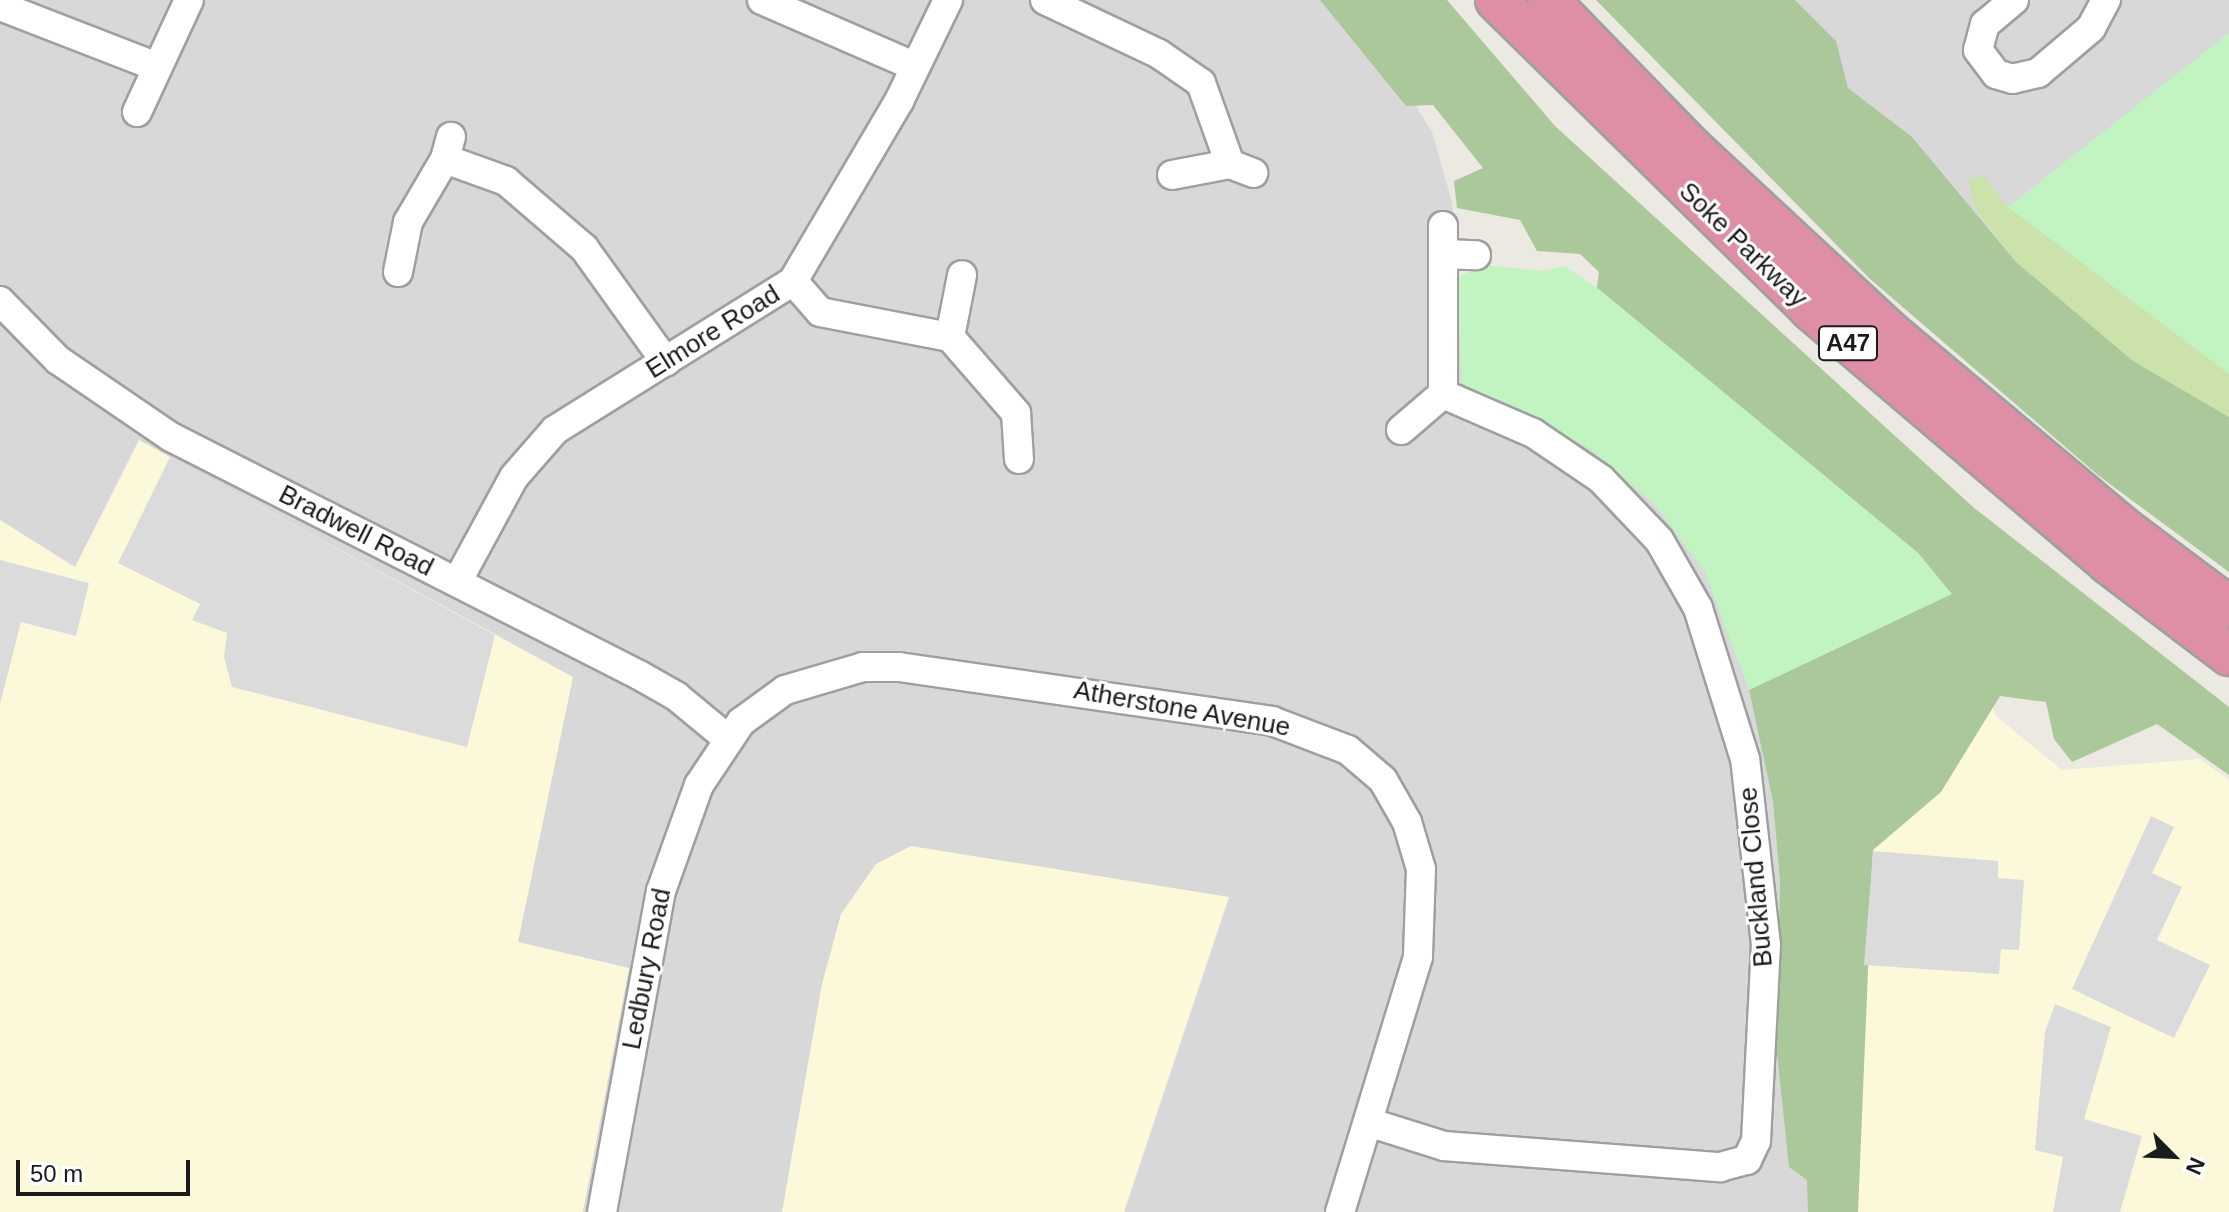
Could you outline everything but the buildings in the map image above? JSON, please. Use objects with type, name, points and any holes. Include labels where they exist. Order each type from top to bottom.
[{"type":"highway","name":"Soke Parkway","points":[[1496,0],[1670,176],[1844,340],[2108,563],[2229,655]]},
{"type":"highway","name":"Soke Parkway","points":[[1548,0],[1693,149],[1891,333],[2126,530],[2229,607]]},
{"type":"street","points":[[137,112],[189,0]]},
{"type":"street","points":[[762,0],[914,66]]},
{"type":"street","name":"Elmore Road","points":[[457,582],[514,477],[555,430],[793,281],[899,101],[948,0]]},
{"type":"street","points":[[1045,0],[1159,54],[1201,83],[1242,168],[1172,175]]},
{"type":"street","points":[[2014,0],[1985,24],[1978,50],[1996,74],[2012,79],[2026,79],[2059,55],[2099,19],[2106,0]]},
{"type":"street","points":[[0,6],[157,67]]},
{"type":"street","points":[[398,272],[408,222],[448,148],[506,181],[584,248],[666,362]]},
{"type":"street","points":[[1401,430],[1443,394],[1443,240],[1476,255]]},
{"type":"street","points":[[950,337],[962,275]]},
{"type":"street","points":[[793,281],[820,312],[950,337],[1016,413],[1019,459]]},
{"type":"street","name":"Bradwell Road","points":[[0,301],[58,360],[171,437],[676,696],[728,739]]},
{"type":"street","name":"Buckland Close","points":[[1371,1123],[1444,1146],[1720,1167],[1747,1160],[1756,1141],[1766,945],[1745,759],[1698,608],[1659,540],[1601,479],[1533,433],[1443,394]]},
{"type":"street","name":"Atherstone Avenue","points":[[728,739],[764,704],[805,680],[863,667],[899,667],[1235,713],[1308,732],[1348,750],[1383,780],[1396,800],[1421,869],[1418,957],[1371,1123],[1340,1212]]},
{"type":"street","name":"Ledbury Road","points":[[602,1212],[661,891],[684,817],[728,739]]},
{"type":"shaded area","points":[[0,0],[1332,0],[1387,59],[1432,132],[1452,202],[1467,375],[1581,432],[1660,494],[1727,578],[1766,683],[1815,1212],[0,1212]]},
{"type":"shaded area","points":[[1603,0],[2229,0],[2229,556]]},
{"type":"shaded area","points":[[139,440],[573,677],[518,942],[629,968],[583,1212],[0,1212],[0,520],[75,567]]},
{"type":"shaded area","points":[[170,457],[495,635],[467,747],[232,687],[224,657],[227,633],[192,620],[200,604],[118,563]]},
{"type":"shaded area","points":[[0,560],[89,583],[76,636],[21,622],[0,704]]},
{"type":"shaded area","points":[[1952,594],[1996,716],[2062,770],[2200,759],[2229,780],[2229,1212],[1815,1212],[1801,776]]},
{"type":"shaded area","points":[[2151,816],[2174,827],[2152,873],[2182,887],[2157,940],[2210,965],[2174,1038],[2072,989]]},
{"type":"shaded area","points":[[911,846],[1229,897],[1124,1212],[782,1212],[822,984],[841,914],[876,864]]},
{"type":"shaded area","points":[[1873,851],[1998,861],[1998,878],[2024,880],[2019,950],[2001,949],[1999,974],[1864,965]]},
{"type":"shaded area","points":[[2055,1004],[2111,1027],[2084,1119],[2142,1136],[2120,1212],[2053,1212],[2063,1157],[2035,1150],[2045,1032]]},
{"type":"green space","points":[[1320,0],[1447,0],[1555,126],[1973,507],[2229,707],[2229,775],[2157,724],[2072,762],[2054,739],[2046,702],[2000,696],[1941,792],[1873,850],[1858,1212],[1808,1212],[1807,1180],[1789,1167],[1777,1053],[1780,880],[1773,801],[1749,690],[1951,594],[1918,553],[1698,372],[1594,308],[1599,272],[1580,254],[1537,251],[1520,220],[1457,208],[1454,181],[1483,168],[1433,105],[1406,106]]},
{"type":"green space","points":[[1596,0],[1795,0],[1836,41],[1848,88],[1912,137],[2016,262],[2133,361],[2229,417],[2229,572],[2099,476],[1869,278]]},
{"type":"green space","points":[[2229,33],[2229,374],[2008,207]]},
{"type":"green space","points":[[1984,176],[2008,207],[2229,374],[2229,417],[2133,361],[2016,262],[1975,209],[1968,180]]},
{"type":"green space","points":[[1485,265],[1543,271],[1565,266],[1600,290],[1918,553],[1952,594],[1749,690],[1705,572],[1655,505],[1589,448],[1462,383],[1457,287],[1460,276]]}]
